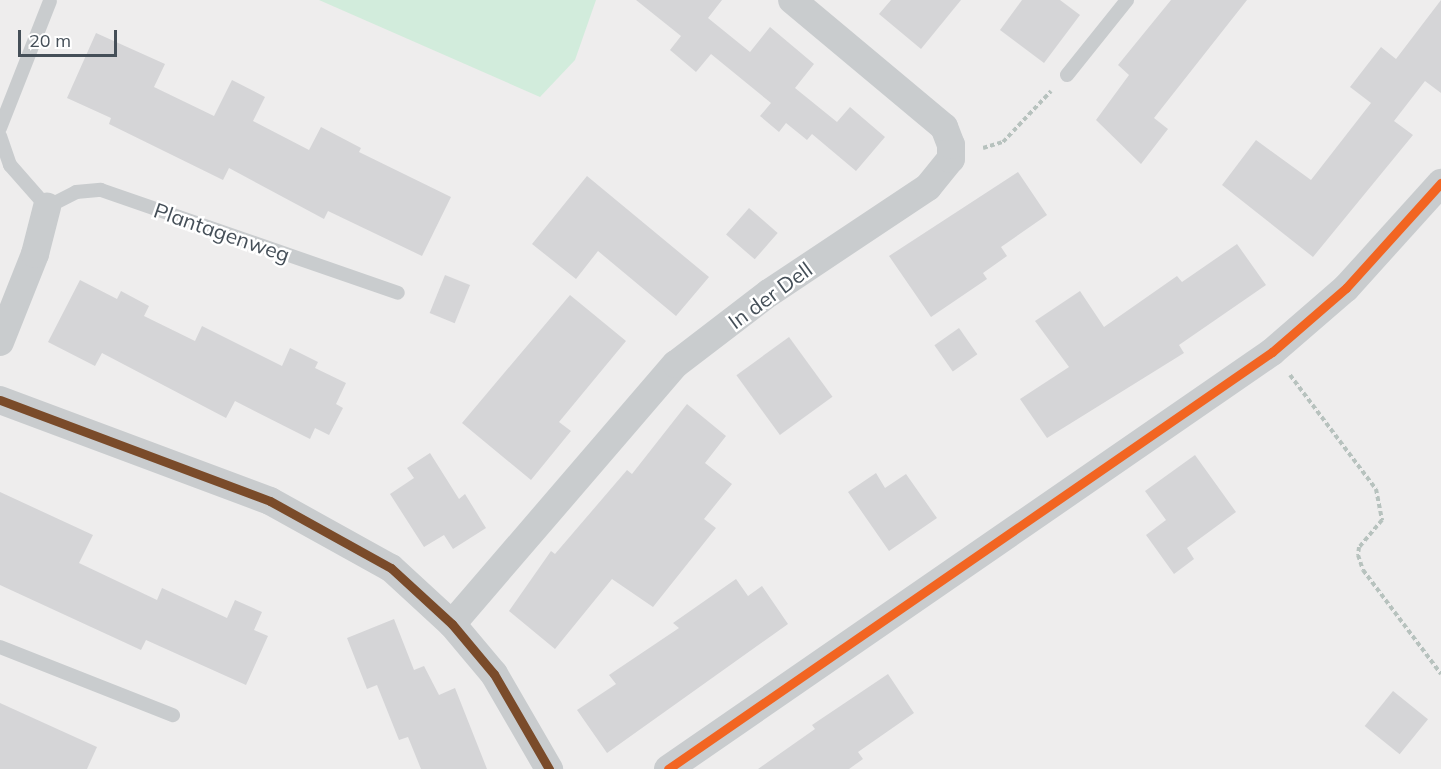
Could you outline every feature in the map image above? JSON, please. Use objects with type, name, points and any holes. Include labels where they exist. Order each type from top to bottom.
[{"type":"street","points":[[792,0],[944,127],[951,145],[951,159]]},
{"type":"street","name":"In der Dell","points":[[452,624],[676,364],[770,293],[928,187],[951,159]]},
{"type":"street","points":[[668,769],[1272,352],[1346,288],[1441,183]]},
{"type":"street","points":[[0,342],[35,254],[47,207]]},
{"type":"street","points":[[0,400],[270,501],[391,568],[452,624],[494,674],[549,769]]},
{"type":"lane","points":[[1067,75],[1127,0]]},
{"type":"lane","points":[[0,128],[50,1]]},
{"type":"lane","points":[[0,136],[10,165],[47,207]]},
{"type":"lane","name":"Plantagenweg","points":[[47,207],[76,192],[101,190],[398,293]]},
{"type":"lane","points":[[0,647],[173,715]]},
{"type":"path","points":[[951,159],[1003,142],[1067,75]]},
{"type":"path","points":[[1272,352],[1376,489],[1382,520],[1359,547],[1358,555],[1363,570],[1441,674]]},
{"type":"green space","points":[[319,0],[596,0],[575,60],[540,97]]},
{"type":"building","points":[[636,0],[722,0],[708,18],[750,52],[770,27],[814,64],[795,88],[837,122],[850,107],[885,137],[856,171],[812,134],[807,140],[786,123],[779,132],[760,116],[771,103],[711,54],[696,72],[670,50],[681,36]]},
{"type":"building","points":[[891,0],[961,0],[921,49],[879,14]]},
{"type":"building","points":[[1022,0],[1060,0],[1080,15],[1044,63],[1000,30]]},
{"type":"building","points":[[1171,0],[1247,0],[1154,118],[1168,129],[1141,164],[1096,120],[1129,75],[1118,65]]},
{"type":"building","points":[[1441,0],[1441,93],[1425,81],[1394,121],[1413,135],[1313,257],[1222,185],[1256,140],[1311,180],[1371,103],[1350,87],[1381,47],[1396,59]]},
{"type":"building","points":[[96,33],[165,64],[154,87],[214,116],[232,80],[265,97],[253,121],[309,150],[321,127],[361,148],[359,152],[451,197],[422,256],[328,211],[324,219],[229,168],[223,180],[109,124],[111,118],[67,98]]},
{"type":"building","points":[[1018,172],[1047,215],[1001,247],[1007,256],[983,273],[987,279],[931,317],[889,256]]},
{"type":"building","points":[[587,176],[709,277],[676,316],[598,251],[576,279],[532,244]]},
{"type":"building","points":[[749,208],[778,233],[755,259],[726,234]]},
{"type":"building","points":[[1237,244],[1266,285],[1179,345],[1184,353],[1047,438],[1020,399],[1069,367],[1035,321],[1080,291],[1104,327],[1177,276],[1182,282]]},
{"type":"building","points":[[445,275],[470,285],[455,323],[430,313]]},
{"type":"building","points":[[80,280],[117,299],[121,291],[149,306],[144,316],[195,341],[202,326],[282,366],[290,348],[318,362],[315,368],[346,383],[336,404],[343,408],[329,435],[315,428],[310,439],[235,401],[226,418],[102,353],[95,366],[48,342]]},
{"type":"building","points":[[570,295],[626,341],[559,422],[571,431],[531,480],[462,423]]},
{"type":"building","points":[[959,328],[977,354],[953,371],[934,345]]},
{"type":"building","points":[[789,337],[832,397],[780,435],[736,375]]},
{"type":"building","points":[[687,404],[726,436],[705,463],[732,484],[704,519],[716,528],[653,607],[612,579],[555,649],[509,611],[551,551],[555,554],[627,470],[632,474]]},
{"type":"building","points":[[430,453],[459,499],[465,494],[486,528],[453,549],[444,535],[424,547],[390,494],[414,478],[407,468]]},
{"type":"building","points":[[1195,455],[1236,512],[1187,548],[1194,559],[1174,574],[1146,535],[1166,520],[1145,491]]},
{"type":"building","points":[[876,473],[885,488],[906,474],[937,518],[889,551],[848,492]]},
{"type":"building","points":[[0,492],[93,535],[79,563],[157,600],[162,588],[227,618],[235,600],[262,612],[254,630],[268,636],[246,685],[146,640],[141,650],[0,585]]},
{"type":"building","points":[[736,579],[748,596],[762,586],[788,624],[607,753],[577,710],[616,684],[609,675],[679,628],[673,623]]},
{"type":"building","points":[[394,619],[414,670],[424,666],[439,695],[455,688],[487,769],[421,769],[408,737],[399,740],[377,685],[367,689],[347,638]]},
{"type":"building","points":[[888,674],[914,713],[858,752],[863,759],[849,769],[758,769],[815,729],[812,725]]},
{"type":"building","points":[[1393,691],[1428,719],[1400,754],[1365,726]]},
{"type":"building","points":[[0,703],[97,747],[87,769],[0,769]]},
{"type":"transit line","points":[[668,769],[1272,352],[1346,288],[1441,183]]},
{"type":"transit line","points":[[0,400],[270,501],[391,568],[452,624],[494,674],[549,769]]}]
